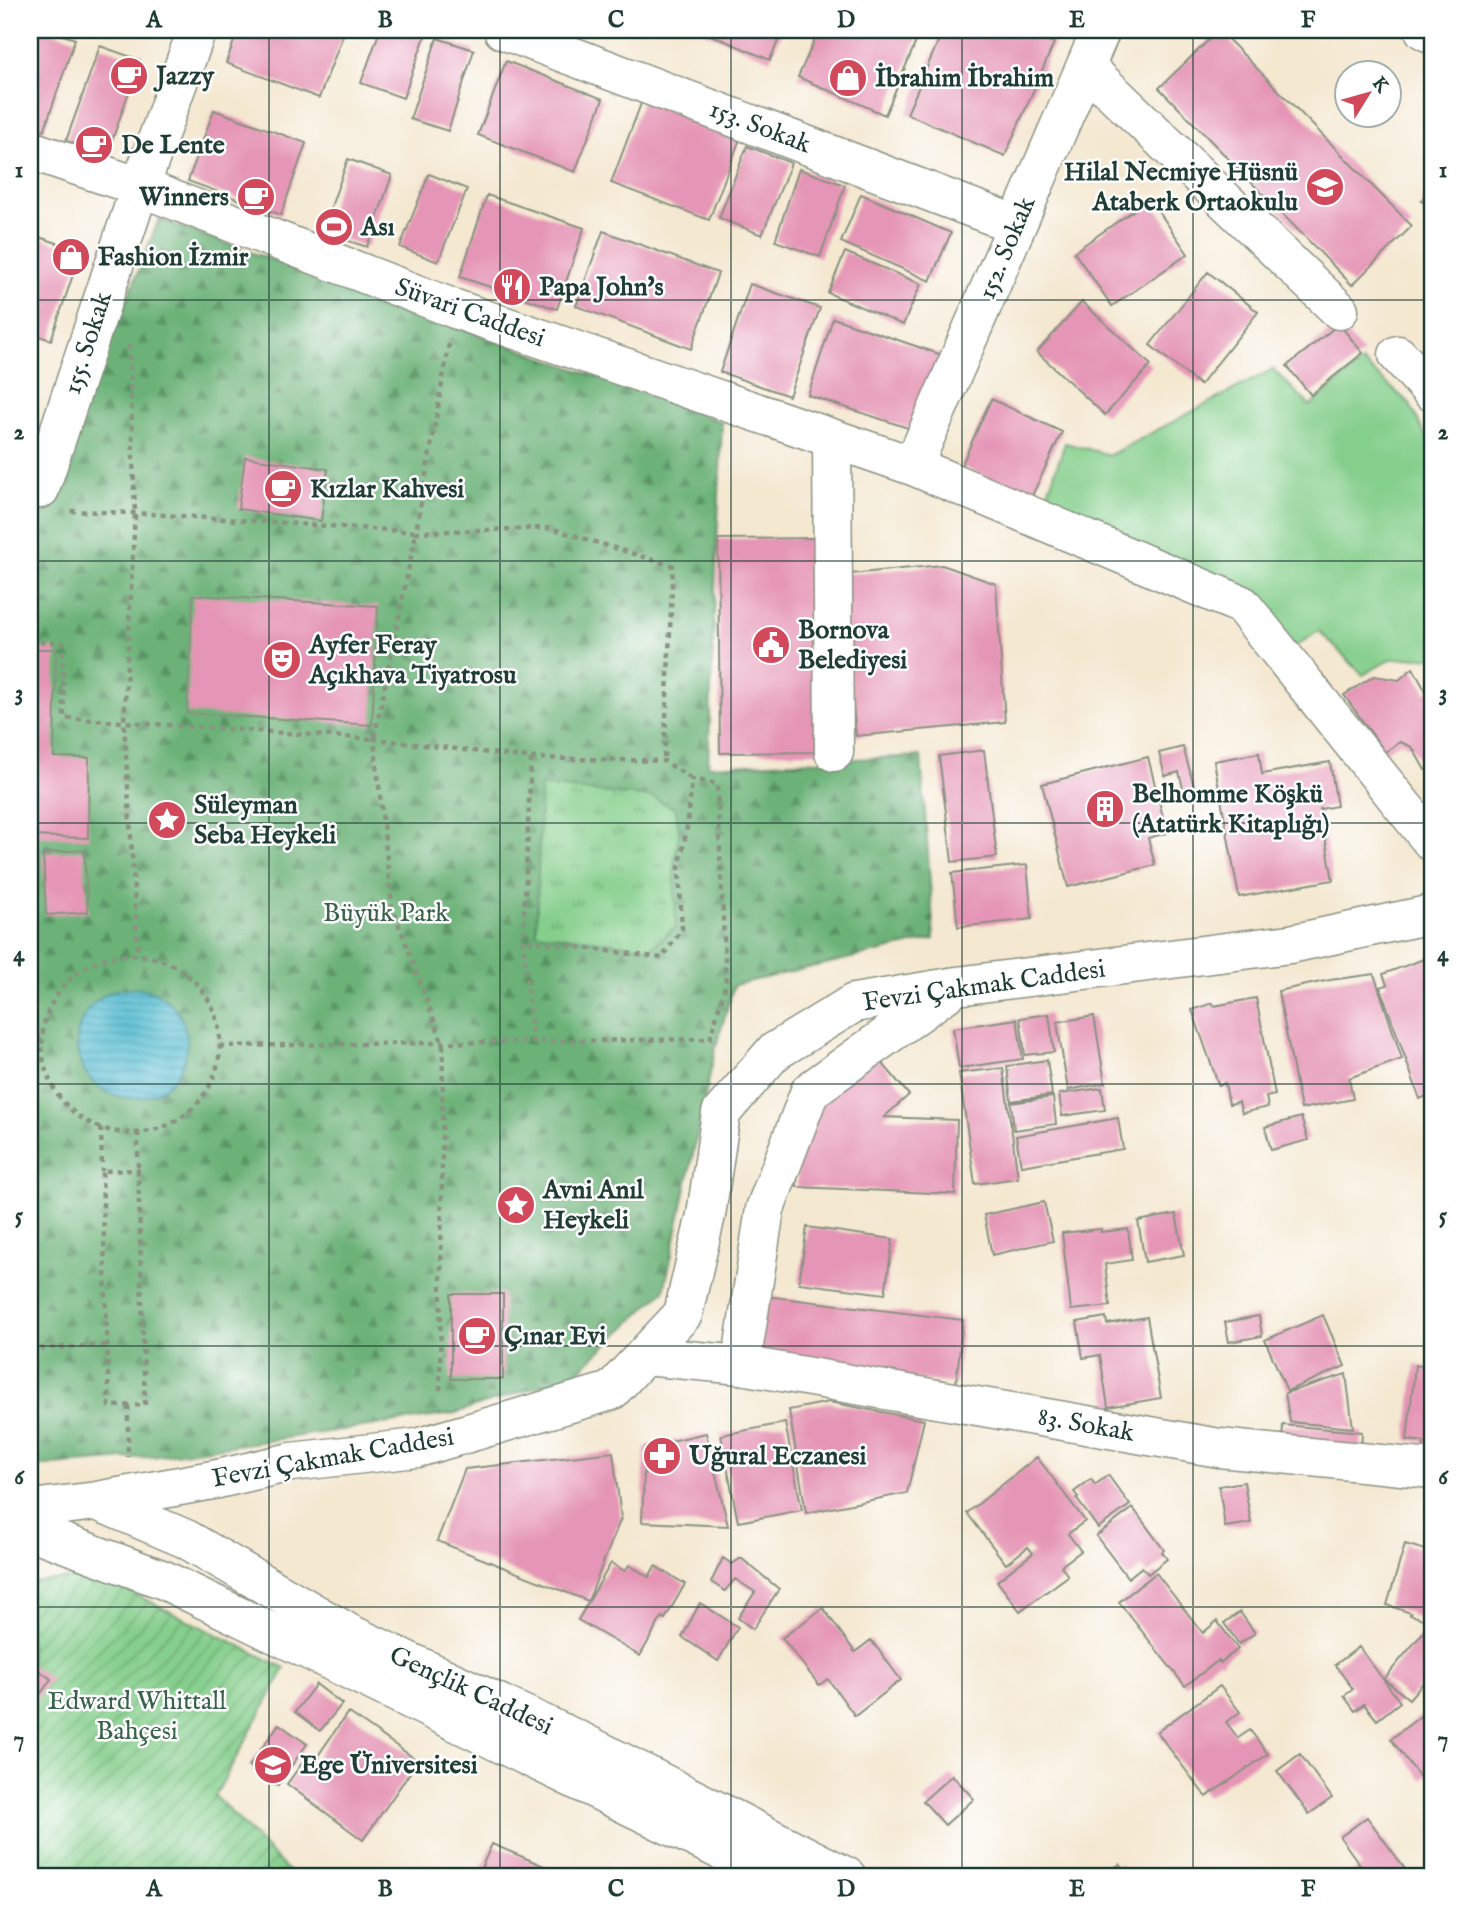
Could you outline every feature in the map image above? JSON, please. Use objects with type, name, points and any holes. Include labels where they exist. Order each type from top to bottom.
[{"type":"street","points":[[140,187],[197,30]]},
{"type":"street","name":"153. Sokak","points":[[503,30],[1017,225]]},
{"type":"street","name":"152. Sokak","points":[[913,466],[1101,30]]},
{"type":"street","points":[[1424,30],[1432,34]]},
{"type":"street","points":[[1086,66],[1339,310]]},
{"type":"street","name":"Süvari Caddesi","points":[[30,150],[140,187],[455,309],[913,466],[1242,605],[1432,842]]},
{"type":"street","name":"155. Sokak","points":[[30,484],[40,489],[140,187]]},
{"type":"street","points":[[1398,355],[1432,392]]},
{"type":"street","points":[[832,439],[834,752]]},
{"type":"street","name":"Fevzi Çakmak Caddesi","points":[[30,1509],[113,1498],[218,1479],[291,1462],[417,1448],[611,1391],[683,1314],[706,1215],[721,1113],[774,1052],[853,1003],[957,986],[1290,944],[1432,914]]},
{"type":"street","points":[[741,1365],[765,1209],[810,1091],[957,986]]},
{"type":"street","name":"83. Sokak","points":[[644,1356],[741,1365],[1219,1448],[1432,1469]]},
{"type":"street","points":[[164,1580],[218,1479]]},
{"type":"street","name":"Gençlik Caddesi","points":[[113,1498],[350,1634],[582,1742],[847,1877]]},
{"type":"street","name":"Gençlik Caddesi","points":[[30,1534],[42,1535],[164,1580],[776,1877]]},
{"type":"path","points":[[440,1390],[443,1044],[392,906],[374,739],[416,532],[455,309]]},
{"type":"path","points":[[128,331],[135,513],[124,721],[138,956]]},
{"type":"path","points":[[57,510],[416,532],[550,528],[673,566],[664,761]]},
{"type":"path","points":[[30,641],[62,643],[64,718],[374,739],[531,758],[664,761],[692,779],[717,784],[726,983],[710,1039],[220,1046]]},
{"type":"path","points":[[531,758],[523,940],[533,1043]]},
{"type":"path","points":[[523,940],[662,958],[682,929],[679,868],[688,822],[692,779]]},
{"type":"path","points":[[127,954],[138,956],[156,958],[182,971],[203,991],[216,1017],[220,1046],[215,1075],[201,1100],[179,1120],[152,1131],[128,1133],[101,1128],[83,1119],[64,1104],[51,1084],[43,1061],[41,1037],[46,1014],[57,993],[73,975],[98,960],[127,954]]},
{"type":"path","points":[[30,1037],[41,1037]]},
{"type":"path","points":[[101,1128],[109,1406],[145,1405],[138,1132]]},
{"type":"path","points":[[102,1171],[138,1170]]},
{"type":"path","points":[[30,1349],[107,1345]]},
{"type":"path","points":[[113,1498],[128,1406]]},
{"type":"green space","name":"Büyük Park","points":[[159,219],[722,422],[708,766],[921,756],[934,939],[734,985],[715,1050],[664,1291],[574,1375],[452,1414],[160,1456],[30,1467],[30,497],[46,503]]},
{"type":"green space","points":[[1362,362],[1409,403],[1432,448],[1432,657],[1391,659],[1363,675],[1319,631],[1293,648],[1042,509],[1065,443],[1110,455],[1273,369],[1310,406]]},
{"type":"green space","points":[[541,786],[651,797],[676,809],[679,833],[674,865],[676,926],[651,948],[536,933]]},
{"type":"green space","name":"Edward Whittall Bahçesi","points":[[98,1576],[285,1668],[215,1796],[294,1877],[30,1877],[30,1582]]},
{"type":"water","points":[[132,988],[153,993],[171,1004],[182,1022],[187,1043],[182,1064],[171,1082],[153,1093],[132,1098],[111,1093],[93,1082],[82,1064],[77,1043],[82,1022],[93,1004],[111,993]]},
{"type":"building","points":[[30,30],[47,30],[75,39],[44,131],[30,126]]},
{"type":"building","points":[[238,30],[345,30],[319,98],[226,63]]},
{"type":"building","points":[[380,30],[427,31],[403,98],[361,83]]},
{"type":"building","points":[[699,30],[783,30],[770,60]]},
{"type":"building","points":[[819,30],[921,30],[885,115],[798,77]]},
{"type":"building","points":[[943,30],[1022,30],[1054,43],[1005,156],[907,114]]},
{"type":"building","points":[[1219,30],[1412,226],[1352,285],[1159,88]]},
{"type":"building","points":[[437,38],[474,50],[448,131],[410,119]]},
{"type":"building","points":[[100,46],[140,60],[107,155],[66,141]]},
{"type":"building","points":[[506,61],[603,99],[575,172],[478,135]]},
{"type":"building","points":[[645,93],[743,131],[709,220],[611,183]]},
{"type":"building","points":[[214,110],[306,143],[281,215],[188,181]]},
{"type":"building","points":[[747,146],[791,163],[762,235],[719,218]]},
{"type":"building","points":[[348,159],[392,175],[367,247],[322,232]]},
{"type":"building","points":[[799,169],[845,185],[820,257],[775,241]]},
{"type":"building","points":[[429,174],[467,189],[438,262],[400,247]]},
{"type":"building","points":[[1432,183],[1432,208],[1421,201]]},
{"type":"building","points":[[861,194],[951,233],[930,281],[841,242]]},
{"type":"building","points":[[487,195],[584,228],[557,309],[460,277]]},
{"type":"building","points":[[1150,199],[1188,254],[1112,306],[1074,252]]},
{"type":"building","points":[[603,231],[718,273],[691,349],[576,306]]},
{"type":"building","points":[[30,234],[81,251],[51,340],[30,333]]},
{"type":"building","points":[[845,252],[921,284],[903,325],[828,293]]},
{"type":"building","points":[[1208,272],[1258,312],[1200,385],[1150,345]]},
{"type":"building","points":[[750,284],[820,308],[789,396],[720,372]]},
{"type":"building","points":[[1082,302],[1151,365],[1105,415],[1037,352]]},
{"type":"building","points":[[833,318],[945,356],[920,432],[808,395]]},
{"type":"building","points":[[1339,324],[1363,353],[1311,395],[1287,366]]},
{"type":"building","points":[[991,399],[1062,432],[1031,498],[961,466]]},
{"type":"building","name":"Kızlar Kahvesi","points":[[245,457],[328,469],[321,521],[238,509]]},
{"type":"building","name":"Bornova Belediyesi","points":[[821,538],[825,752],[720,753],[718,539]]},
{"type":"building","points":[[942,565],[996,584],[1005,722],[856,736],[840,575]]},
{"type":"building","name":"Ayfer Feray Açıkhava Tiyatrosu","points":[[193,595],[378,606],[372,725],[187,713]]},
{"type":"building","points":[[30,649],[56,649],[54,757],[89,758],[88,838],[30,836]]},
{"type":"building","points":[[1413,668],[1426,692],[1432,689],[1432,766],[1425,770],[1412,747],[1400,742],[1385,752],[1344,695],[1374,676],[1399,680]]},
{"type":"building","points":[[1183,747],[1196,793],[1185,796],[1179,772],[1165,776],[1159,753]]},
{"type":"building","points":[[984,750],[997,857],[952,862],[939,756]]},
{"type":"building","points":[[1259,753],[1262,774],[1330,762],[1337,806],[1320,809],[1333,880],[1239,897],[1214,761]]},
{"type":"building","name":"Belhomme Köşkü (Atatürk Kitaplığı)","points":[[1148,757],[1167,833],[1148,838],[1155,865],[1068,887],[1042,784]]},
{"type":"building","points":[[84,850],[88,912],[46,915],[43,853]]},
{"type":"building","points":[[1027,865],[1032,919],[958,927],[952,873]]},
{"type":"building","points":[[1432,956],[1432,1094],[1420,1099],[1380,987],[1387,985],[1383,974]]},
{"type":"building","points":[[1374,974],[1402,1059],[1349,1078],[1353,1099],[1301,1109],[1278,991]]},
{"type":"building","points":[[1256,998],[1275,1095],[1266,1097],[1268,1107],[1242,1113],[1239,1102],[1229,1104],[1225,1083],[1219,1086],[1192,1010],[1213,1003],[1214,1006]]},
{"type":"building","points":[[1049,1014],[1054,1052],[1025,1055],[1020,1018]]},
{"type":"building","points":[[1094,1016],[1105,1083],[1068,1090],[1057,1022]]},
{"type":"building","points":[[1017,1019],[1023,1059],[959,1068],[953,1028]]},
{"type":"building","points":[[874,1053],[909,1095],[884,1117],[957,1120],[955,1194],[797,1187],[798,1154],[823,1096]]},
{"type":"building","points":[[1047,1060],[1052,1095],[1011,1101],[1007,1066]]},
{"type":"building","points":[[1003,1068],[1018,1178],[975,1184],[959,1073]]},
{"type":"building","points":[[1102,1088],[1105,1110],[1062,1116],[1059,1094]]},
{"type":"building","points":[[1053,1097],[1056,1124],[1014,1130],[1011,1103]]},
{"type":"building","points":[[1301,1117],[1308,1140],[1271,1150],[1265,1127]]},
{"type":"building","points":[[1118,1118],[1123,1149],[1021,1166],[1016,1136]]},
{"type":"building","points":[[1044,1202],[1053,1241],[992,1255],[984,1215]]},
{"type":"building","points":[[1176,1214],[1184,1255],[1145,1262],[1138,1221]]},
{"type":"building","points":[[807,1227],[893,1239],[885,1294],[799,1283]]},
{"type":"building","points":[[1101,1229],[1101,1232],[1128,1229],[1132,1260],[1105,1264],[1110,1306],[1071,1310],[1062,1233]]},
{"type":"building","name":"Çınar Evi","points":[[451,1294],[503,1294],[503,1379],[451,1379]]},
{"type":"building","points":[[765,1296],[963,1320],[956,1384],[758,1361]]},
{"type":"building","points":[[1323,1315],[1345,1366],[1287,1391],[1265,1340]]},
{"type":"building","points":[[1259,1316],[1262,1336],[1229,1342],[1225,1322]]},
{"type":"building","points":[[1106,1317],[1107,1324],[1147,1317],[1161,1398],[1108,1407],[1100,1355],[1083,1358],[1077,1322]]},
{"type":"building","points":[[1415,1365],[1432,1368],[1432,1454],[1423,1452],[1424,1442],[1407,1440]]},
{"type":"building","points":[[1346,1374],[1353,1428],[1290,1422],[1285,1393]]},
{"type":"building","points":[[829,1402],[924,1420],[907,1493],[806,1513],[789,1410]]},
{"type":"building","points":[[785,1423],[802,1510],[738,1522],[721,1435]]},
{"type":"building","points":[[1283,1425],[1362,1432],[1361,1451],[1282,1443]]},
{"type":"building","points":[[706,1433],[728,1526],[642,1522],[645,1447]]},
{"type":"building","points":[[613,1452],[621,1518],[588,1601],[437,1541],[465,1469]]},
{"type":"building","points":[[1037,1457],[1085,1521],[1068,1534],[1081,1551],[1061,1566],[1068,1576],[1020,1611],[997,1581],[1033,1553],[1028,1547],[1006,1564],[967,1513]]},
{"type":"building","points":[[1108,1475],[1130,1505],[1098,1528],[1074,1492],[1091,1479],[1095,1485]]},
{"type":"building","points":[[1244,1482],[1251,1523],[1225,1527],[1219,1486]]},
{"type":"building","points":[[1133,1508],[1164,1550],[1162,1552],[1167,1559],[1148,1574],[1142,1567],[1128,1578],[1096,1536]]},
{"type":"building","points":[[1432,1542],[1432,1622],[1387,1605],[1405,1544],[1429,1551]]},
{"type":"building","points":[[723,1558],[732,1564],[741,1558],[779,1589],[753,1629],[738,1618],[755,1592],[735,1579],[725,1591],[711,1582]]},
{"type":"building","points":[[611,1563],[625,1571],[629,1565],[649,1577],[655,1566],[685,1584],[640,1656],[578,1620]]},
{"type":"building","points":[[1156,1573],[1203,1633],[1217,1621],[1238,1649],[1185,1686],[1119,1602]]},
{"type":"building","points":[[700,1603],[738,1627],[718,1661],[682,1637]]},
{"type":"building","points":[[823,1608],[855,1652],[871,1640],[901,1680],[855,1716],[828,1679],[819,1685],[782,1638]]},
{"type":"building","points":[[1240,1612],[1255,1633],[1239,1644],[1224,1623]]},
{"type":"building","points":[[1426,1629],[1432,1634],[1432,1681],[1428,1677],[1409,1699],[1384,1679]]},
{"type":"building","points":[[1359,1647],[1400,1702],[1377,1720],[1364,1704],[1355,1711],[1344,1696],[1353,1689],[1335,1665]]},
{"type":"building","points":[[30,1664],[51,1679],[30,1709]]},
{"type":"building","points":[[316,1684],[342,1704],[320,1731],[295,1712]]},
{"type":"building","points":[[1220,1686],[1240,1712],[1226,1722],[1238,1738],[1250,1730],[1268,1754],[1206,1797],[1157,1732]]},
{"type":"building","points":[[1432,1707],[1432,1773],[1422,1780],[1391,1739]]},
{"type":"building","points":[[348,1712],[418,1761],[363,1840],[287,1784],[308,1755],[315,1760]]},
{"type":"building","points":[[279,1724],[307,1744],[277,1786],[249,1766]]},
{"type":"building","points":[[1300,1754],[1332,1798],[1309,1814],[1277,1771]]},
{"type":"building","points":[[952,1775],[974,1799],[945,1825],[923,1801]]},
{"type":"building","points":[[1367,1817],[1411,1877],[1348,1876],[1361,1866],[1340,1837]]},
{"type":"building","points":[[492,1844],[570,1877],[477,1877]]},
{"type":"building","points":[[1120,1864],[1129,1877],[1101,1877]]},
{"type":"place","name":"Jazzy","points":[[129,76]]},
{"type":"place","name":"İbrahim İbrahim","points":[[848,78]]},
{"type":"place","name":"De Lente","points":[[94,145]]},
{"type":"place","name":"Hilal Necmiye Hüsnü Ataberk Ortaokulu","points":[[1325,187]]},
{"type":"place","name":"Winners","points":[[256,197]]},
{"type":"place","name":"Ası","points":[[334,227]]},
{"type":"place","name":"Fashion İzmir","points":[[71,257]]},
{"type":"place","name":"Papa John's","points":[[512,287]]},
{"type":"place","name":"Kızlar Kahvesi","points":[[283,489]]},
{"type":"place","name":"Bornova Belediyesi","points":[[771,645]]},
{"type":"place","name":"Ayfer Feray Açıkhava Tiyatrosu","points":[[282,660]]},
{"type":"place","name":"Belhomme Köşkü (Atatürk Kitaplığı)","points":[[1105,809]]},
{"type":"place","name":"Süleyman Seba Heykeli","points":[[167,820]]},
{"type":"place","name":"Avni Anıl Heykeli","points":[[516,1205]]},
{"type":"place","name":"Çınar Evi","points":[[477,1336]]},
{"type":"place","name":"Uğural Eczanesi","points":[[662,1456]]},
{"type":"place","name":"Ege Üniversitesi","points":[[273,1765]]}]
